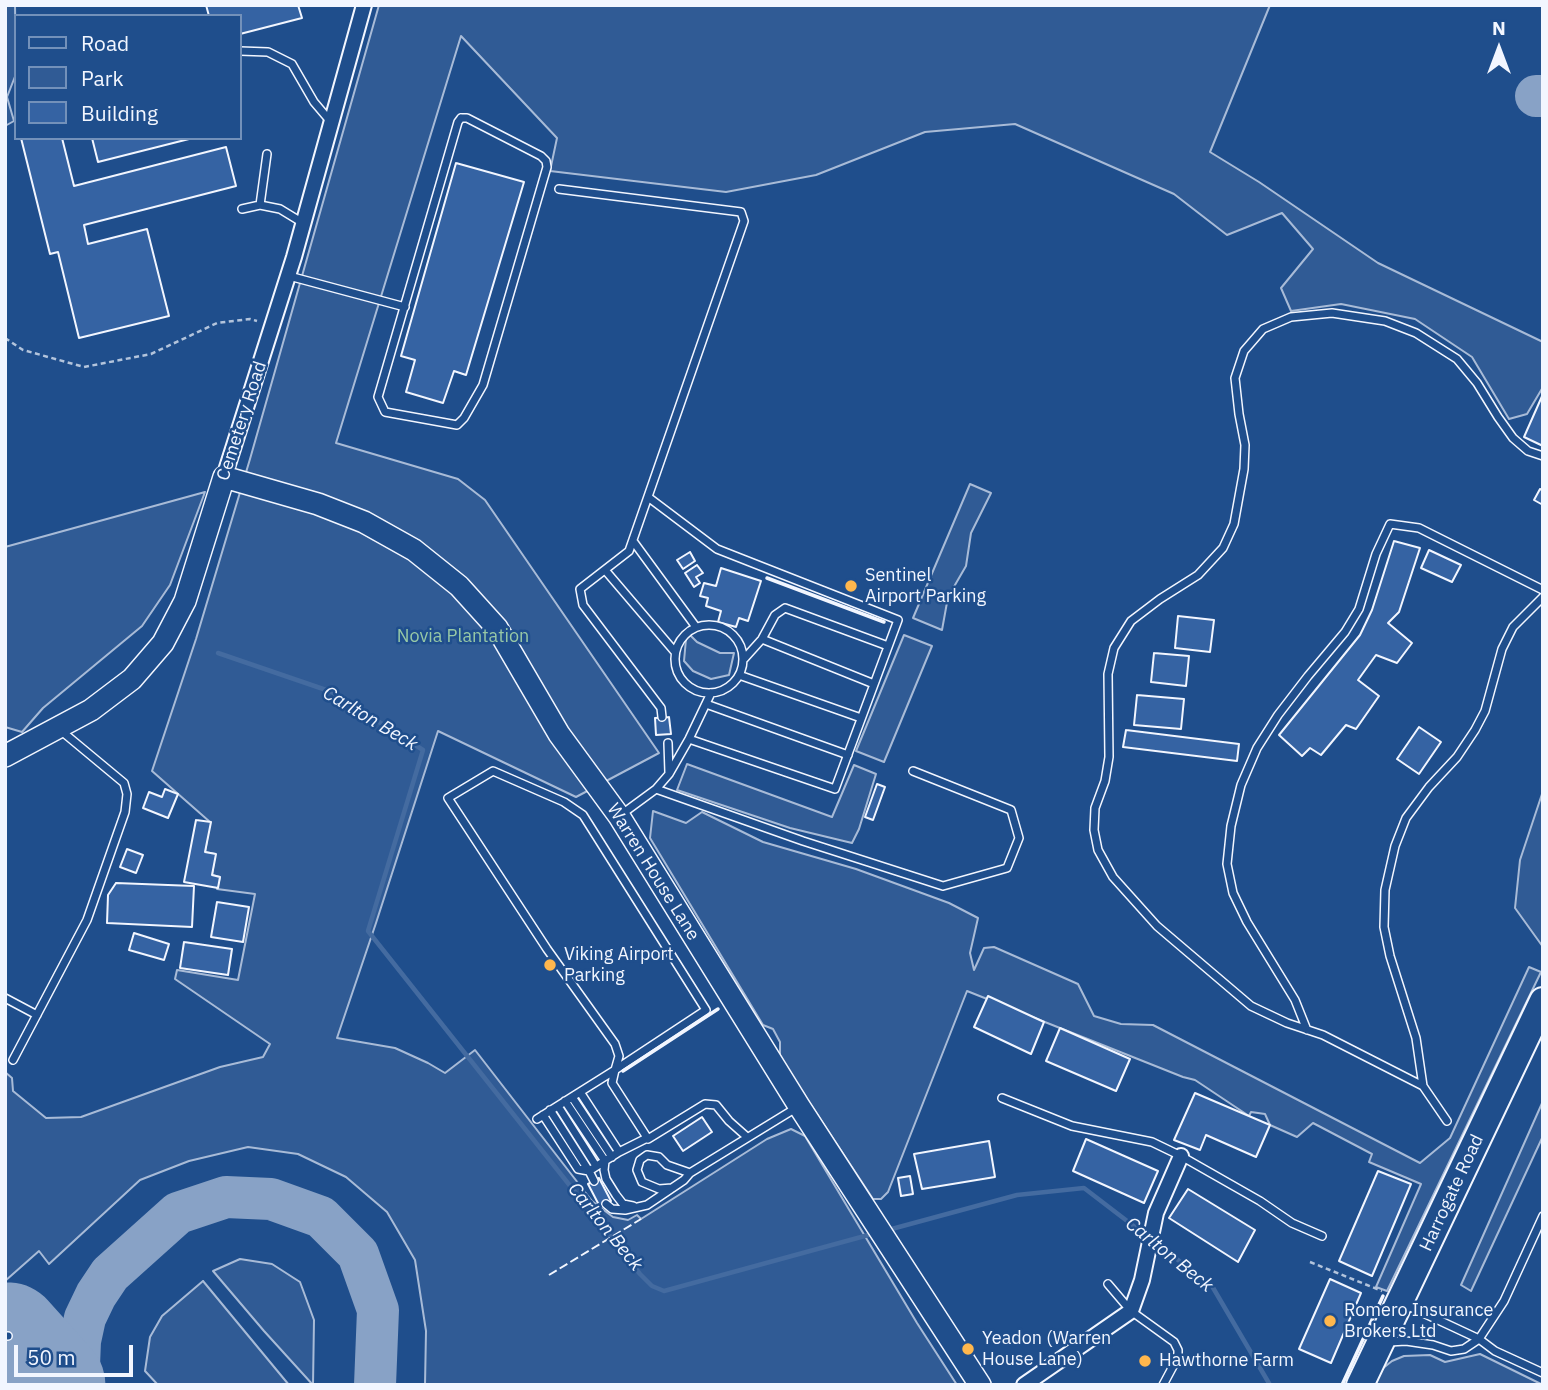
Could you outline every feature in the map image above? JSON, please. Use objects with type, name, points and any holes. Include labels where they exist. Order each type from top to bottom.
[{"type":"highway","name":"Harrogate Road","points":[[1360,1385],[1543,1000]]},
{"type":"street","name":"Cemetery Road","points":[[12,750],[58,729],[90,710],[132,678],[163,643],[185,601],[289,276],[364,5]]},
{"type":"street","name":"Warren House Lane","points":[[224,477],[317,503],[364,522],[414,550],[459,586],[497,628],[559,734],[619,817],[799,1106],[980,1385]]},
{"type":"street","points":[[1024,1385],[1131,1311],[1142,1279],[1156,1213],[1181,1156]]},
{"type":"lane","points":[[242,51],[268,52],[292,64],[314,102],[331,123]]},
{"type":"lane","points":[[461,118],[467,118],[541,156],[547,167],[483,385],[457,425],[385,412],[378,397],[405,307],[461,118]]},
{"type":"lane","points":[[260,205],[267,154]]},
{"type":"lane","points":[[559,189],[741,212],[744,221],[629,551],[580,589],[583,605],[661,708],[663,717]]},
{"type":"lane","points":[[242,209],[260,205],[279,209],[304,223]]},
{"type":"lane","points":[[289,276],[405,307]]},
{"type":"lane","points":[[1423,1086],[1323,1035],[1286,1023],[1251,1006],[1157,926],[1112,877],[1098,850],[1094,830],[1095,808],[1105,781],[1109,757],[1108,674],[1114,648],[1131,621],[1198,575],[1223,548],[1234,524],[1244,469],[1245,445],[1235,377],[1244,351],[1263,329],[1291,317],[1332,313],[1385,321],[1416,332],[1457,359],[1477,383],[1513,438],[1528,451],[1543,456]]},
{"type":"lane","points":[[648,497],[717,549],[898,620],[835,789],[689,739]]},
{"type":"lane","points":[[1307,1030],[1295,1000],[1247,922],[1233,893],[1227,864],[1231,826],[1241,785],[1257,748],[1278,715],[1345,632],[1359,610],[1376,554],[1390,524],[1419,528],[1543,590]]},
{"type":"lane","points":[[633,541],[696,627]]},
{"type":"lane","points":[[605,570],[675,652]]},
{"type":"lane","points":[[1447,1121],[1423,1086],[1416,1038],[1390,956],[1384,927],[1385,890],[1395,846],[1406,818],[1429,787],[1458,757],[1475,730],[1485,711],[1502,649],[1513,627],[1543,597]]},
{"type":"lane","points":[[744,659],[736,638],[718,626],[707,625],[686,633],[675,652],[674,663],[685,684],[694,691],[717,693],[736,681],[744,659],[762,639],[775,615],[785,608],[888,646]]},
{"type":"lane","points":[[762,639],[874,684]]},
{"type":"lane","points":[[739,675],[862,718]]},
{"type":"lane","points":[[619,817],[656,789],[669,774],[710,693]]},
{"type":"lane","points":[[705,704],[848,755]]},
{"type":"lane","points":[[13,1059],[87,920],[125,812],[127,794],[124,783],[58,729]]},
{"type":"lane","points":[[668,743],[669,774]]},
{"type":"lane","points":[[547,1112],[615,1070],[706,1010],[583,815],[564,802],[493,771],[448,798],[615,1044],[619,1056],[615,1070],[612,1083],[647,1138]]},
{"type":"lane","points":[[656,789],[803,841],[943,886],[1007,868],[1019,838],[1011,810],[913,771]]},
{"type":"lane","points":[[5,998],[37,1015]]},
{"type":"lane","points":[[580,1092],[612,1157]]},
{"type":"lane","points":[[1002,1098],[1072,1126],[1152,1142],[1260,1201],[1292,1223],[1322,1236]]},
{"type":"lane","points":[[569,1099],[612,1157]]},
{"type":"lane","points":[[547,1112],[578,1169],[593,1168],[648,1139],[705,1104],[716,1105],[747,1137]]},
{"type":"lane","points":[[606,1203],[612,1209],[625,1210],[648,1205],[684,1181],[690,1173],[799,1106]]},
{"type":"lane","points":[[547,1112],[593,1168],[594,1181]]},
{"type":"lane","points":[[673,1188],[659,1189],[642,1182],[637,1170],[640,1160],[646,1155],[659,1157],[667,1165],[690,1173]]},
{"type":"lane","points":[[612,1157],[604,1170],[607,1179],[623,1203],[637,1207]]},
{"type":"lane","points":[[1381,1342],[1406,1341],[1451,1351],[1464,1349],[1479,1339],[1504,1301],[1543,1216]]},
{"type":"lane","points":[[1108,1284],[1131,1311],[1174,1342],[1178,1357],[1163,1385]]},
{"type":"lane","points":[[1401,1301],[1479,1339],[1494,1351],[1543,1373]]},
{"type":"path","points":[[5,338],[23,350],[84,367],[151,354],[217,323],[250,319],[273,326]]},
{"type":"path","points":[[1310,1262],[1401,1301]]},
{"type":"green space","points":[[5,5],[15,5],[14,79],[7,97],[14,121],[5,126]]},
{"type":"green space","name":"Novia Plantation","points":[[379,5],[1270,5],[1210,152],[1378,263],[1543,342],[1543,387],[1527,414],[1509,419],[1472,357],[1415,319],[1341,304],[1291,311],[1281,288],[1313,249],[1282,213],[1227,235],[1174,194],[1015,124],[925,132],[816,175],[726,192],[550,171],[557,138],[461,36],[336,443],[458,479],[485,500],[659,753],[576,797],[438,731],[337,1038],[395,1048],[445,1073],[475,1050],[592,1201],[613,1217],[628,1220],[637,1215],[641,1219],[767,1139],[791,1129],[805,1136],[957,1385],[425,1385],[426,1331],[415,1260],[387,1212],[346,1177],[298,1154],[248,1147],[189,1161],[140,1180],[49,1264],[39,1251],[5,1281],[5,1072],[12,1078],[13,1091],[46,1118],[81,1117],[220,1067],[263,1057],[270,1044],[175,979],[177,970],[238,980],[255,894],[217,889],[220,877],[212,875],[215,854],[205,852],[210,822],[152,771],[196,639],[250,459]]},
{"type":"green space","points":[[970,484],[991,493],[971,533],[966,566],[948,597],[942,630],[913,618]]},
{"type":"green space","points":[[205,492],[170,585],[142,626],[43,708],[22,732],[5,727],[5,547]]},
{"type":"green space","points":[[690,635],[697,642],[720,653],[734,653],[729,675],[711,679],[693,671],[684,661],[686,639]]},
{"type":"green space","points":[[904,635],[932,646],[884,762],[856,751]]},
{"type":"green space","points":[[687,764],[832,817],[854,765],[876,774],[852,843],[790,828],[677,790]]},
{"type":"green space","points":[[1543,791],[1543,947],[1515,908],[1520,860]]},
{"type":"green space","points":[[653,811],[686,823],[702,812],[763,842],[856,869],[949,903],[978,918],[970,953],[974,970],[984,948],[994,947],[1078,984],[1094,1016],[1121,1024],[1153,1025],[1420,1163],[1450,1138],[1529,967],[1541,972],[1387,1291],[1376,1287],[1421,1184],[1369,1162],[1372,1154],[1313,1123],[1297,1137],[1270,1125],[1265,1114],[1251,1112],[1249,1116],[1195,1080],[967,991],[888,1192],[881,1199],[873,1199],[780,1058],[780,1042],[773,1029],[763,1025],[650,838]]},
{"type":"green space","points":[[1543,1101],[1543,1136],[1471,1291],[1461,1285]]},
{"type":"green space","points":[[240,1259],[272,1264],[300,1282],[314,1320],[313,1385],[213,1271]]},
{"type":"green space","points":[[203,1281],[289,1385],[158,1385],[145,1371],[150,1337],[162,1316]]},
{"type":"green space","points":[[1480,1354],[1543,1385],[1375,1385],[1382,1369],[1404,1356],[1430,1355],[1445,1362]]},
{"type":"building","points":[[206,5],[298,5],[302,18],[242,33],[242,14],[208,14]]},
{"type":"building","points":[[22,140],[62,140],[74,186],[226,147],[236,186],[84,225],[88,244],[147,229],[169,316],[79,338],[58,252],[50,254]]},
{"type":"building","points":[[92,140],[185,140],[98,162]]},
{"type":"building","points":[[456,163],[524,182],[466,375],[454,371],[443,403],[406,392],[415,360],[401,356]]},
{"type":"building","points":[[1543,394],[1543,446],[1524,437]]},
{"type":"building","points":[[1540,489],[1543,490],[1543,505],[1534,500]]},
{"type":"building","points":[[1394,541],[1420,548],[1399,612],[1388,623],[1412,643],[1397,663],[1376,655],[1358,680],[1379,696],[1356,729],[1346,725],[1321,755],[1310,748],[1302,756],[1279,735],[1360,635],[1372,610]]},
{"type":"building","points":[[1429,550],[1461,565],[1452,582],[1421,568]]},
{"type":"building","points":[[690,552],[695,561],[683,569],[677,560]]},
{"type":"building","points":[[697,565],[703,573],[696,577],[700,583],[694,587],[685,573]]},
{"type":"building","points":[[721,568],[761,581],[748,621],[739,618],[736,627],[718,622],[721,611],[706,606],[708,598],[700,596],[704,583],[716,586]]},
{"type":"building","points":[[1178,616],[1214,620],[1210,652],[1175,648]]},
{"type":"building","points":[[1154,653],[1189,656],[1186,686],[1151,682]]},
{"type":"building","points":[[1137,695],[1184,699],[1181,729],[1134,725]]},
{"type":"building","points":[[669,717],[671,734],[656,735],[655,718]]},
{"type":"building","points":[[1419,727],[1441,742],[1419,774],[1397,759]]},
{"type":"building","points":[[1126,730],[1239,744],[1237,761],[1123,747]]},
{"type":"building","points":[[877,784],[885,787],[873,820],[865,817]]},
{"type":"building","points":[[165,789],[178,794],[168,818],[143,808],[149,792],[162,797]]},
{"type":"building","points":[[196,820],[211,822],[205,852],[216,854],[212,875],[220,877],[218,888],[184,882]]},
{"type":"building","points":[[127,849],[143,855],[136,873],[120,867]]},
{"type":"building","points":[[116,883],[194,886],[192,927],[107,923],[108,895]]},
{"type":"building","points":[[217,902],[249,907],[243,942],[211,937]]},
{"type":"building","points":[[134,933],[169,944],[164,960],[129,950]]},
{"type":"building","points":[[184,942],[232,949],[228,975],[180,968]]},
{"type":"building","points":[[988,996],[1044,1022],[1031,1054],[974,1027]]},
{"type":"building","points":[[1060,1028],[1130,1059],[1116,1091],[1046,1061]]},
{"type":"building","points":[[1195,1093],[1270,1125],[1256,1157],[1206,1135],[1200,1150],[1174,1140]]},
{"type":"building","points":[[702,1117],[712,1132],[683,1151],[673,1136]]},
{"type":"building","points":[[1086,1139],[1158,1171],[1144,1203],[1073,1171]]},
{"type":"building","points":[[989,1141],[995,1177],[922,1189],[914,1154]]},
{"type":"building","points":[[1378,1171],[1411,1184],[1372,1276],[1339,1261]]},
{"type":"building","points":[[910,1176],[913,1194],[901,1196],[898,1178]]},
{"type":"building","points":[[599,1178],[611,1201],[600,1207],[588,1184]]},
{"type":"building","points":[[1188,1189],[1255,1230],[1238,1262],[1169,1218]]},
{"type":"building","name":"Romero Insurance Brokers Ltd","points":[[1330,1279],[1361,1293],[1331,1363],[1299,1349]]},
{"type":"waterway","name":"Carlton Beck","points":[[218,653],[332,692],[423,750],[368,931],[652,1286],[664,1291],[872,1234]]},
{"type":"waterway","name":"Carlton Beck","points":[[888,1230],[1017,1195],[1084,1188],[1212,1286],[1270,1385]]},
{"type":"taxiway","points":[[1536,96],[1543,96]]},
{"type":"taxiway","points":[[81,1385],[80,1341],[85,1318],[110,1274],[178,1213],[226,1197],[271,1199],[321,1217],[358,1254],[378,1310],[375,1385]]},
{"type":"runway","points":[[8,1336],[52,1385]]},
{"type":"fence","points":[[549,1275],[641,1219]]},
{"type":"wall","points":[[767,578],[884,622]]},
{"type":"wall","points":[[623,1071],[718,1009]]},
{"type":"wall","points":[[1342,1385],[1383,1296]]},
{"type":"place","name":"Sentinel Airport Parking","points":[[851,586]]},
{"type":"place","name":"Viking Airport Parking","points":[[550,965]]},
{"type":"place","name":"Romero Insurance Brokers Ltd","points":[[1330,1321]]},
{"type":"place","name":"Yeadon (Warren House Lane)","points":[[968,1349]]},
{"type":"place","name":"Hawthorne Farm","points":[[1145,1361]]}]
